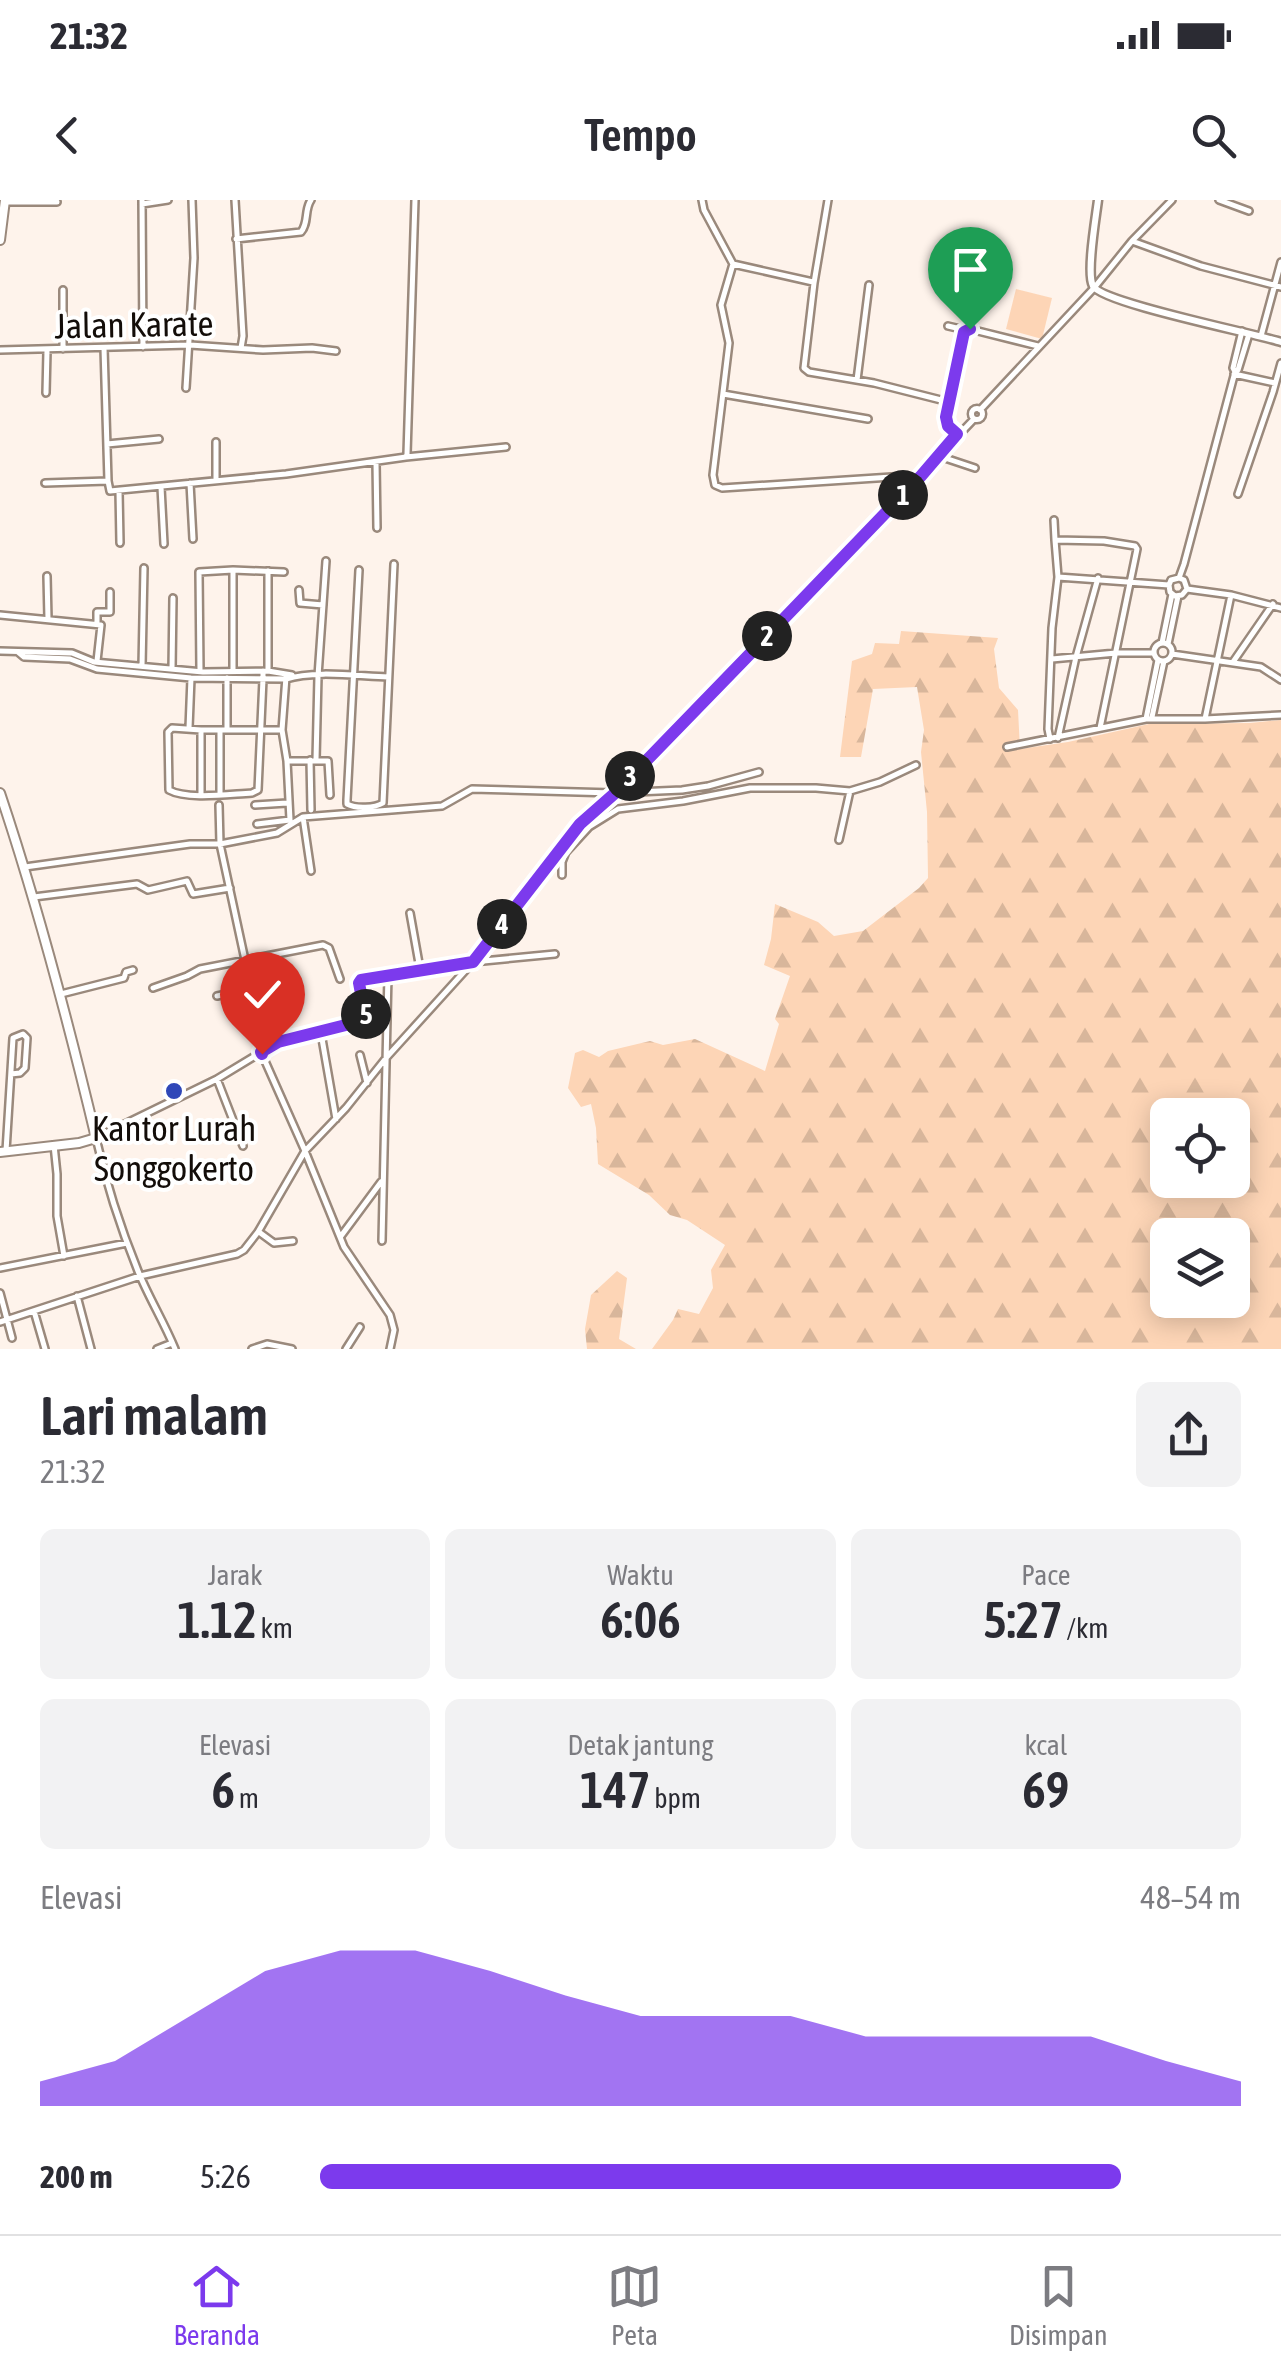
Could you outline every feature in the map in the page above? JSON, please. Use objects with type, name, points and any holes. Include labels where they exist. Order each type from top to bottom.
[{"type":"main road","points":[[0,240],[4,201]]},
{"type":"main road","points":[[0,792],[61,994],[96,1138],[3,1152]]},
{"type":"street","points":[[143,347],[142,202],[168,200]]},
{"type":"street","points":[[186,388],[194,258],[192,200]]},
{"type":"street","name":"Jalan Karate","points":[[0,350],[190,345],[241,348],[235,200]]},
{"type":"street","points":[[236,239],[300,232],[311,200]]},
{"type":"street","points":[[404,458],[408,454],[415,200]]},
{"type":"street","points":[[702,200],[733,264],[721,305],[729,343],[714,482],[719,488],[907,476]]},
{"type":"street","points":[[828,200],[804,368],[949,402]]},
{"type":"street","points":[[1098,200],[1091,268],[1094,288],[1108,298],[1281,342]]},
{"type":"street","points":[[4,1320],[140,1276],[244,1250],[305,1151],[473,962],[580,824],[614,794],[974,419],[973,411],[980,410],[1172,200]]},
{"type":"street","points":[[1219,200],[1249,211]]},
{"type":"street","points":[[4,201],[57,202]]},
{"type":"street","points":[[1132,241],[1200,266],[1278,286]]},
{"type":"street","points":[[1261,336],[1278,286],[1281,262]]},
{"type":"street","points":[[733,264],[814,283]]},
{"type":"street","points":[[857,380],[869,285]]},
{"type":"street","points":[[63,290],[64,350]]},
{"type":"street","points":[[948,326],[1038,346]]},
{"type":"street","points":[[957,434],[946,422],[966,330]]},
{"type":"street","points":[[1179,578],[1233,368],[1246,332]]},
{"type":"street","points":[[104,348],[110,491],[506,447]]},
{"type":"street","points":[[241,348],[336,351]]},
{"type":"street","points":[[46,393],[47,350]]},
{"type":"street","points":[[1238,494],[1277,393],[1281,363]]},
{"type":"street","points":[[1234,373],[1276,383]]},
{"type":"street","points":[[723,394],[868,418]]},
{"type":"street","points":[[107,444],[159,439]]},
{"type":"street","points":[[216,442],[216,480]]},
{"type":"street","points":[[938,456],[975,468]]},
{"type":"street","points":[[376,462],[376,528]]},
{"type":"street","points":[[45,483],[108,481]]},
{"type":"street","points":[[190,483],[193,538]]},
{"type":"street","points":[[161,486],[164,544]]},
{"type":"street","points":[[119,491],[120,543]]},
{"type":"street","points":[[1050,739],[1052,628],[1058,576],[1054,520]]},
{"type":"street","points":[[1055,540],[1104,541],[1137,549],[1100,728]]},
{"type":"street","points":[[311,810],[326,561]]},
{"type":"street","points":[[358,570],[346,800],[351,807],[383,803],[394,564]]},
{"type":"street","points":[[142,666],[144,568]]},
{"type":"street","points":[[220,795],[230,675],[233,570]]},
{"type":"street","points":[[268,572],[265,674],[260,730],[257,791],[201,795],[174,794],[170,790],[168,732],[172,728],[201,730],[223,730],[260,730],[282,730]]},
{"type":"street","points":[[200,671],[199,573],[284,572]]},
{"type":"street","points":[[47,576],[48,619]]},
{"type":"street","points":[[1058,576],[1168,585],[1175,595],[1165,643],[1172,654],[1262,667],[1281,678]]},
{"type":"street","points":[[1058,738],[1098,578]]},
{"type":"street","points":[[1168,585],[1179,578],[1186,583],[1184,593],[1175,595]]},
{"type":"street","points":[[1186,589],[1281,608]]},
{"type":"street","points":[[299,590],[300,604],[322,606]]},
{"type":"street","points":[[97,666],[98,612],[110,612],[110,592]]},
{"type":"street","points":[[1205,719],[1231,595]]},
{"type":"street","points":[[170,671],[173,598]]},
{"type":"street","points":[[1233,662],[1273,604]]},
{"type":"street","points":[[0,614],[97,624]]},
{"type":"street","points":[[1154,653],[1155,647],[1165,643]]},
{"type":"street","points":[[0,650],[18,652],[24,657],[76,660],[97,666],[230,675]]},
{"type":"street","points":[[1051,659],[1154,653],[1161,661]]},
{"type":"street","points":[[1161,661],[1172,654]]},
{"type":"street","points":[[1149,718],[1161,661]]},
{"type":"street","points":[[97,666],[142,666],[191,678],[265,674],[388,677]]},
{"type":"street","points":[[257,824],[288,821],[287,760],[282,730],[286,676]]},
{"type":"street","points":[[189,728],[191,678]]},
{"type":"street","points":[[1007,747],[1149,718],[1281,715]]},
{"type":"street","points":[[201,730],[201,795]]},
{"type":"street","points":[[287,760],[329,762],[330,794]]},
{"type":"street","points":[[562,875],[566,852],[589,827],[618,809],[683,802],[750,788],[850,791],[916,765]]},
{"type":"street","points":[[25,867],[190,844],[220,844],[276,832],[303,817],[442,806],[472,789],[614,794],[708,786],[758,772]]},
{"type":"street","points":[[839,840],[850,791]]},
{"type":"street","points":[[255,805],[288,802]]},
{"type":"street","points":[[219,805],[220,844],[261,1052],[348,1254],[390,1315],[394,1330],[390,1349]]},
{"type":"street","points":[[303,817],[311,871]]},
{"type":"street","points":[[34,898],[136,884],[148,890],[187,882],[193,894],[230,888]]},
{"type":"street","points":[[410,913],[420,969]]},
{"type":"street","points":[[153,988],[200,968],[325,945],[340,979]]},
{"type":"street","points":[[157,1349],[173,1346],[127,1243],[96,1138],[217,1079],[278,1042],[366,1020],[359,982],[420,969],[555,954]]},
{"type":"street","points":[[61,994],[124,978],[132,970]]},
{"type":"street","points":[[382,1241],[388,974]]},
{"type":"street","points":[[217,996],[250,989]]},
{"type":"street","points":[[321,1033],[336,1119]]},
{"type":"street","points":[[3,1152],[13,1038],[23,1034],[27,1038],[25,1068],[20,1074],[11,1074]]},
{"type":"street","points":[[360,1055],[366,1082]]},
{"type":"street","points":[[217,1079],[243,1146]]},
{"type":"street","points":[[54,1146],[57,1216],[64,1256]]},
{"type":"street","points":[[341,1236],[383,1180]]},
{"type":"street","points":[[258,1232],[274,1242],[292,1241]]},
{"type":"street","points":[[0,1268],[127,1243]]},
{"type":"street","points":[[0,1293],[4,1320],[12,1338]]},
{"type":"street","points":[[77,1296],[91,1349]]},
{"type":"street","points":[[34,1311],[44,1349]]},
{"type":"street","points":[[346,1349],[360,1327]]},
{"type":"street","points":[[252,1349],[267,1344],[292,1349]]},
{"type":"green space","points":[[1016,289],[1052,298],[1042,339],[1006,329]]},
{"type":"green space","points":[[901,631],[998,638],[994,649],[999,688],[1018,710],[1020,749],[1149,724],[1281,720],[1281,1349],[652,1349],[678,1309],[699,1314],[713,1288],[711,1270],[725,1245],[687,1220],[670,1215],[649,1195],[598,1164],[591,1104],[581,1107],[568,1088],[575,1053],[583,1050],[599,1057],[608,1051],[650,1041],[663,1045],[695,1039],[765,1071],[779,1024],[775,1019],[790,976],[764,965],[775,904],[818,922],[834,936],[863,931],[928,878],[921,752],[924,730],[917,687],[873,689],[861,757],[840,757],[852,661],[872,654],[875,643],[899,644]]},
{"type":"green space","points":[[617,1271],[627,1278],[619,1339],[636,1349],[587,1349],[585,1329],[591,1295]]},
{"type":"place","name":"Kantor Lurah Songgokerto","points":[[174,1091]]},
{"type":"route","points":[[262,1054],[278,1042],[368,1019],[361,980],[473,962],[580,824],[745,659],[957,434],[948,426],[946,417],[964,332],[970,329]]}]
